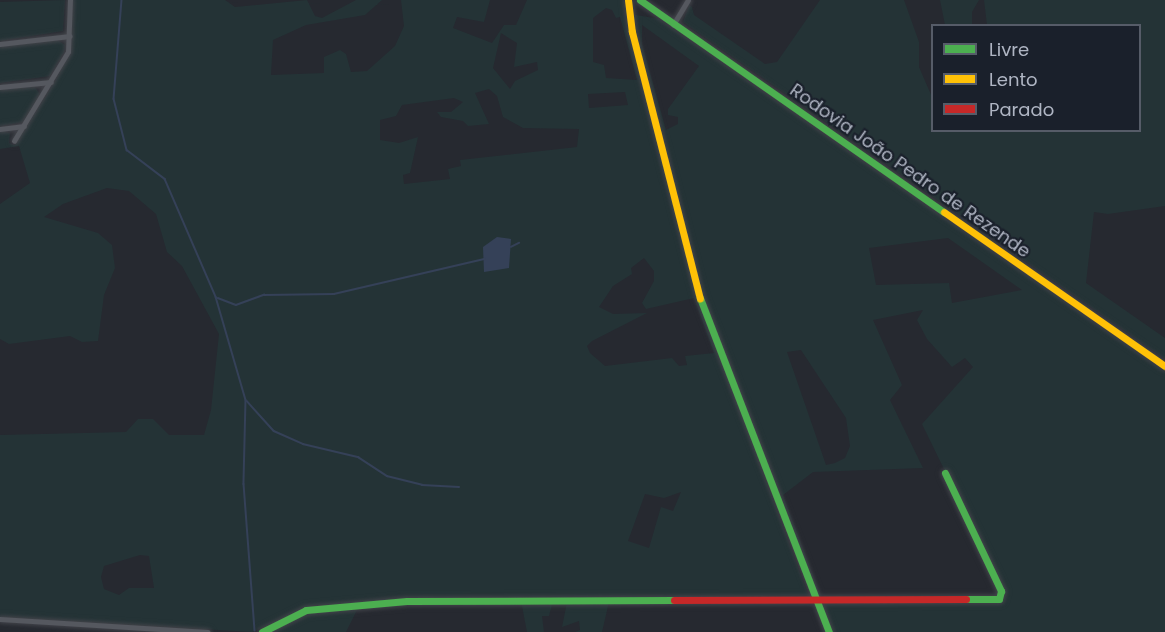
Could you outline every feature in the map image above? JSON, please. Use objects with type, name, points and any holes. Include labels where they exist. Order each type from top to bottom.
[{"type":"street","points":[[14,141],[52,82],[68,52],[70,0]]},
{"type":"street","points":[[628,0],[632,32],[698,290],[814,598],[829,632]]},
{"type":"street","name":"Rodovia João Pedro de Rezende","points":[[640,0],[1165,366]]},
{"type":"street","points":[[673,25],[688,0]]},
{"type":"street","points":[[0,44],[70,36]]},
{"type":"street","points":[[0,87],[52,82]]},
{"type":"street","points":[[0,129],[25,126]]},
{"type":"street","points":[[262,632],[306,610],[407,600],[1000,598],[1001,591],[945,473]]},
{"type":"street","points":[[0,619],[208,632]]},
{"type":"shaded area","points":[[65,0],[63,31],[0,41],[0,2]]},
{"type":"shaded area","points":[[73,0],[225,0],[235,7],[307,0],[315,16],[322,18],[356,0],[382,0],[365,15],[306,25],[273,40],[271,75],[324,73],[324,57],[340,50],[346,54],[351,72],[367,71],[395,46],[404,26],[401,0],[490,0],[484,22],[457,17],[453,28],[492,43],[504,25],[516,25],[527,0],[624,0],[696,291],[808,595],[314,605],[252,632],[0,617],[0,435],[126,432],[138,419],[153,419],[169,435],[204,435],[211,410],[219,334],[182,266],[167,252],[156,214],[129,191],[107,188],[63,204],[44,217],[98,233],[112,245],[115,268],[104,295],[98,341],[82,342],[70,336],[9,344],[0,339],[0,204],[30,183],[19,146],[0,149],[0,131],[10,133],[9,143],[15,145],[70,53]],"holes":[[[606,8],[612,10],[616,18],[620,17],[637,80],[606,78],[604,65],[593,62],[593,18]],[[501,33],[517,43],[514,67],[537,62],[538,70],[515,81],[510,89],[493,68]],[[489,89],[497,96],[503,117],[523,128],[579,129],[577,147],[460,160],[461,166],[448,169],[450,179],[404,184],[403,175],[410,173],[418,137],[399,143],[380,140],[380,120],[396,116],[402,105],[454,98],[463,102],[451,112],[437,112],[441,117],[463,121],[468,126],[489,124],[475,93]],[[625,92],[628,105],[589,108],[588,94]],[[644,258],[654,271],[654,281],[642,303],[646,309],[694,298],[714,353],[685,356],[687,365],[679,366],[672,358],[605,366],[590,353],[587,346],[592,341],[647,313],[613,314],[599,307],[613,286],[632,274],[631,268]],[[681,492],[673,511],[661,507],[649,548],[628,541],[645,494],[664,498]],[[140,555],[149,556],[154,588],[129,588],[119,595],[104,589],[101,577],[104,566]]]},
{"type":"shaded area","points":[[820,0],[904,0],[919,42],[919,67],[931,95],[931,132],[1141,132],[1141,24],[987,24],[984,0],[1165,0],[1165,206],[1108,214],[1094,212],[1086,283],[1165,338],[1165,359],[683,22],[689,5],[694,15],[765,64],[777,62]]},
{"type":"shaded area","points":[[940,0],[979,0],[972,12],[972,24],[945,24]]},
{"type":"shaded area","points":[[631,14],[659,19],[1165,372],[1165,632],[832,632],[820,605],[822,601],[999,601],[1003,590],[922,424],[973,367],[965,358],[952,367],[927,339],[917,320],[923,310],[873,320],[902,385],[890,400],[923,468],[813,472],[783,495],[821,597],[816,596],[699,289]],"holes":[[[642,25],[699,66],[668,109],[668,115],[678,117],[678,124],[666,130],[642,44]],[[948,238],[1022,290],[952,303],[949,283],[876,285],[869,248]],[[801,350],[846,418],[850,446],[845,458],[835,463],[826,465],[787,352]]]},
{"type":"shaded area","points":[[56,39],[65,45],[64,52],[50,76],[0,83],[0,46]]},
{"type":"shaded area","points":[[34,86],[40,94],[23,122],[0,126],[0,89]]},
{"type":"shaded area","points":[[521,601],[553,601],[549,616],[542,616],[544,632],[527,632]]},
{"type":"shaded area","points":[[567,602],[609,602],[602,632],[575,632],[580,630],[579,621],[562,627]]},
{"type":"shaded area","points":[[358,608],[346,632],[269,632],[300,614]]},
{"type":"water","points":[[497,237],[511,239],[509,268],[484,272],[483,247]]},
{"type":"waterway","points":[[122,0],[114,99],[127,150],[165,179],[216,297],[246,400],[244,484],[255,631]]},
{"type":"waterway","points":[[511,247],[519,243]]},
{"type":"waterway","points":[[218,298],[236,305],[264,295],[334,294],[485,259]]},
{"type":"waterway","points":[[247,401],[274,431],[303,444],[358,457],[387,476],[422,485],[459,487]]},
{"type":"traffic: fast","points":[[640,0],[944,212]]},
{"type":"traffic: fast","points":[[700,298],[829,632]]},
{"type":"traffic: fast","points":[[945,473],[1001,591],[999,599],[966,599]]},
{"type":"traffic: fast","points":[[262,632],[306,610],[407,601],[674,600]]},
{"type":"traffic: slow","points":[[628,0],[632,32],[700,298]]},
{"type":"traffic: slow","points":[[944,212],[1165,366]]},
{"type":"traffic: jam","points":[[674,600],[966,599]]}]
